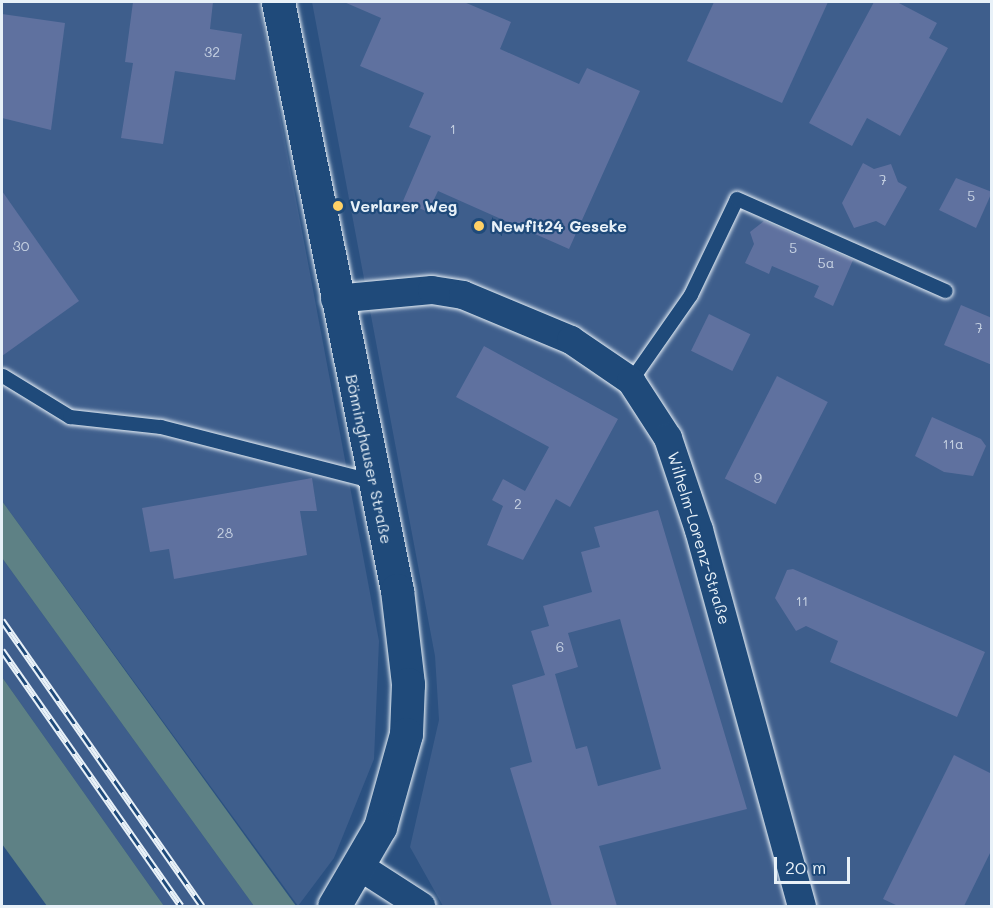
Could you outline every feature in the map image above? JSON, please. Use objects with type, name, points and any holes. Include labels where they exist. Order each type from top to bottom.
[{"type":"main road","name":"Bönninghauser Straße","points":[[278,2],[335,299],[397,590],[408,684],[396,778],[360,866],[334,906]]},
{"type":"street","name":"Wilhelm-Lorenz-Straße","points":[[335,299],[432,290],[463,295],[571,340],[631,381],[668,438],[699,530],[802,906]]},
{"type":"street","points":[[360,866],[421,906]]},
{"type":"lane","points":[[631,381],[691,295],[737,199],[946,291]]},
{"type":"lane","points":[[3,376],[70,417],[161,427],[374,481]]},
{"type":"shaded area","points":[[2,2],[259,2],[379,641],[374,759],[334,858],[298,906],[2,501]]},
{"type":"shaded area","points":[[312,2],[991,2],[991,906],[443,906],[410,847],[439,720],[435,656]]},
{"type":"shaded area","points":[[2,558],[254,906],[164,906],[2,677]]},
{"type":"green space","points":[[2,501],[296,906],[254,906],[2,558]]},
{"type":"green space","points":[[2,677],[164,906],[47,906],[2,844]]},
{"type":"building","points":[[133,2],[213,2],[210,29],[242,34],[235,80],[175,71],[163,144],[121,138],[133,63],[125,62]]},
{"type":"building","points":[[344,2],[464,2],[511,22],[500,49],[579,84],[587,68],[640,91],[569,249],[438,191],[428,212],[403,201],[431,136],[409,127],[424,93],[360,66],[381,18]]},
{"type":"building","points":[[714,2],[828,2],[782,103],[687,61]]},
{"type":"building","points":[[874,2],[897,2],[937,23],[929,38],[948,48],[900,136],[867,118],[852,146],[809,123]]},
{"type":"building","points":[[2,14],[65,23],[51,130],[2,118]]},
{"type":"building","points":[[863,163],[874,169],[891,164],[898,182],[907,187],[885,226],[876,221],[854,228],[842,203]]},
{"type":"building","points":[[956,178],[992,192],[976,228],[939,210]]},
{"type":"building","points":[[2,191],[79,301],[2,356]]},
{"type":"building","points":[[764,221],[853,260],[833,306],[814,297],[819,286],[772,266],[769,274],[745,263],[754,244],[750,232]]},
{"type":"building","points":[[961,305],[992,318],[992,365],[944,345]]},
{"type":"building","points":[[709,314],[750,334],[732,371],[691,351]]},
{"type":"building","points":[[484,346],[618,419],[570,507],[556,499],[523,560],[487,545],[503,506],[492,500],[503,479],[525,491],[549,447],[456,397]]},
{"type":"building","points":[[777,376],[828,402],[776,504],[725,478]]},
{"type":"building","points":[[932,417],[981,439],[986,446],[973,476],[944,472],[915,456]]},
{"type":"building","points":[[312,478],[317,511],[300,511],[307,555],[174,579],[169,549],[150,552],[142,508]]},
{"type":"building","points":[[658,510],[747,809],[599,846],[617,906],[552,906],[510,768],[532,762],[512,685],[545,675],[531,631],[549,626],[543,606],[592,592],[581,552],[600,547],[594,527]],"holes":[[[620,619],[661,769],[598,786],[587,746],[576,749],[555,674],[578,667],[568,633]]]},
{"type":"building","points":[[793,569],[985,652],[957,717],[830,662],[838,641],[806,626],[796,631],[775,598],[787,570]]},
{"type":"building","points":[[954,755],[992,774],[992,849],[964,906],[898,906],[883,899]]},
{"type":"railway","points":[[2,620],[202,906]]},
{"type":"railway","points":[[2,650],[181,906]]},
{"type":"place","name":"Verlarer Weg","points":[[338,206]]},
{"type":"place","name":"Newfit24 Geseke","points":[[479,226]]}]
